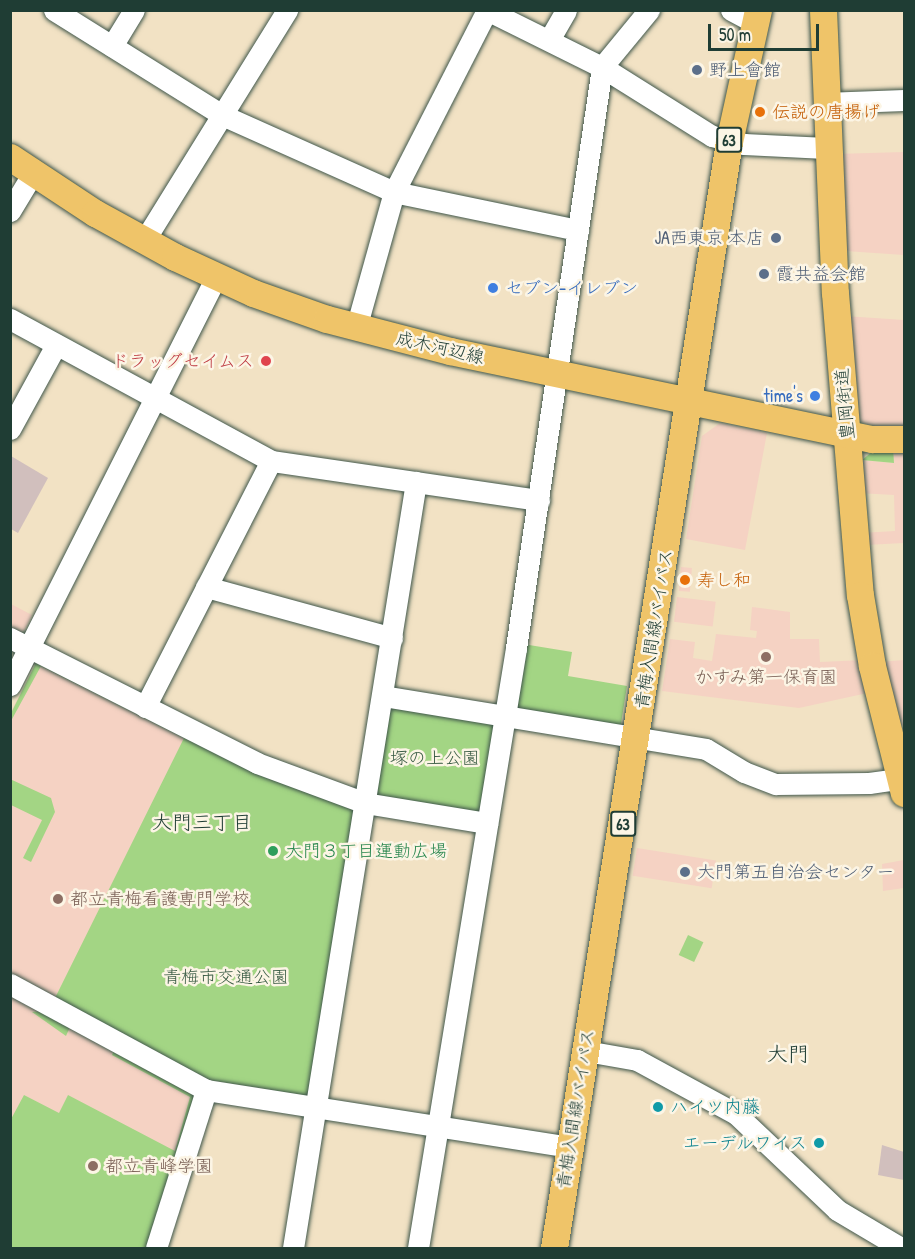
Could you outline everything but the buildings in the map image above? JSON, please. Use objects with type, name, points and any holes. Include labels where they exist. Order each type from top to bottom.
[{"type":"main road","name":"豊岡街道","points":[[823,10],[826,148],[862,609],[903,780]]},
{"type":"main road","name":"青梅入間線バイパス","points":[[554,1248],[637,738],[748,14]]},
{"type":"main road","name":"成木河辺線","points":[[10,157],[144,241],[216,277],[356,328],[872,439],[904,439]]},
{"type":"street","points":[[54,10],[222,115],[394,192],[578,230]]},
{"type":"street","points":[[112,46],[134,10]]},
{"type":"street","points":[[144,241],[287,10]]},
{"type":"street","points":[[549,40],[566,10]]},
{"type":"street","points":[[418,1248],[539,500],[602,68],[649,10]]},
{"type":"street","points":[[356,328],[394,192],[487,11],[602,68],[712,136],[729,142],[826,148]]},
{"type":"street","points":[[824,103],[904,100]]},
{"type":"street","points":[[10,211],[33,173]]},
{"type":"street","points":[[10,685],[216,277]]},
{"type":"street","points":[[10,319],[271,461],[539,500]]},
{"type":"street","points":[[10,429],[56,345]]},
{"type":"street","points":[[145,707],[271,461]]},
{"type":"street","points":[[293,1248],[416,482]]},
{"type":"street","points":[[206,587],[392,638]]},
{"type":"street","points":[[10,638],[257,763],[365,803],[487,823]]},
{"type":"street","points":[[383,696],[706,749],[744,772],[776,784],[869,783],[903,780]]},
{"type":"street","points":[[10,984],[206,1090],[569,1147]]},
{"type":"street","points":[[586,1051],[637,1060],[736,1113],[831,1205],[854,1223],[901,1248]]},
{"type":"street","points":[[156,1248],[206,1090]]},
{"type":"shaded area","points":[[904,152],[904,255],[845,251],[835,154]]},
{"type":"shaded area","points":[[844,316],[904,320],[904,429],[885,429],[863,423],[857,417]]},
{"type":"shaded area","points":[[720,423],[767,433],[745,550],[686,539],[702,436]]},
{"type":"shaded area","points":[[893,448],[904,449],[904,543],[866,545],[861,533],[895,531],[894,495],[858,493],[862,460],[894,463]]},
{"type":"shaded area","points":[[11,456],[48,478],[18,533],[11,529]]},
{"type":"shaded area","points":[[681,567],[692,568],[690,592],[679,591]]},
{"type":"shaded area","points":[[677,597],[716,602],[713,627],[674,622]]},
{"type":"shaded area","points":[[11,604],[32,615],[24,631],[17,634],[11,630]]},
{"type":"shaded area","name":"かすみ第一保育園","points":[[752,607],[790,612],[790,639],[819,639],[820,662],[864,660],[872,692],[799,708],[662,691],[670,639],[695,642],[693,658],[712,661],[716,634],[756,638],[757,631],[750,630]]},
{"type":"shaded area","points":[[904,660],[904,725],[896,726],[880,662]]},
{"type":"shaded area","name":"都立青梅看護専門学校","points":[[42,662],[189,736],[55,998],[11,973],[10,713],[36,663]]},
{"type":"shaded area","points":[[637,848],[716,861],[712,888],[633,876]]},
{"type":"shaded area","points":[[904,860],[904,888],[883,891],[882,864]]},
{"type":"shaded area","name":"都立青峰学園","points":[[10,994],[196,1100],[149,1248],[11,1248]]},
{"type":"shaded area","points":[[882,1145],[904,1152],[904,1180],[878,1175]]},
{"type":"green space","points":[[893,448],[894,463],[862,460],[873,451]]},
{"type":"green space","points":[[523,644],[572,652],[568,676],[627,686],[621,724],[616,727],[517,711],[514,705]]},
{"type":"green space","name":"青梅市交通公園","points":[[42,662],[354,806],[312,1093],[307,1096],[209,1080],[55,998],[184,738],[41,666],[11,721],[11,713],[36,663]]},
{"type":"green space","name":"塚の上公園","points":[[389,705],[495,723],[482,811],[476,815],[374,795]]},
{"type":"green space","points":[[10,779],[51,798],[55,812],[31,862],[23,858],[42,820],[11,805]]},
{"type":"green space","points":[[688,935],[703,942],[694,962],[679,955]]},
{"type":"green space","points":[[42,1011],[70,1027],[66,1036],[32,1012]]},
{"type":"green space","name":"都立青峰学園","points":[[114,1051],[193,1093],[196,1100],[149,1248],[11,1248],[10,1121],[24,1095],[59,1113],[68,1095],[175,1151],[190,1097],[112,1055]]},
{"type":"place","name":"野上會館","points":[[697,70]]},
{"type":"place","name":"伝説の唐揚げ","points":[[760,112]]},
{"type":"place","name":"JA西東京 本店","points":[[776,238]]},
{"type":"place","name":"霞共益会館","points":[[764,274]]},
{"type":"place","name":"セブン-イレブン","points":[[493,288]]},
{"type":"place","name":"ドラッグセイムス","points":[[266,361]]},
{"type":"place","name":"time's","points":[[815,396]]},
{"type":"place","name":"寿し和","points":[[685,580]]},
{"type":"place","name":"かすみ第一保育園","points":[[766,657]]},
{"type":"place","name":"大門３丁目運動広場","points":[[273,851]]},
{"type":"place","name":"大門第五自治会センター","points":[[685,872]]},
{"type":"place","name":"都立青梅看護専門学校","points":[[58,899]]},
{"type":"place","name":"ハイツ内藤","points":[[658,1107]]},
{"type":"place","name":"エーデルワイス","points":[[819,1143]]},
{"type":"place","name":"都立青峰学園","points":[[93,1166]]},
{"type":"district","name":"大門三丁目","points":[[202,821]]},
{"type":"district","name":"大門","points":[[788,1054]]}]
